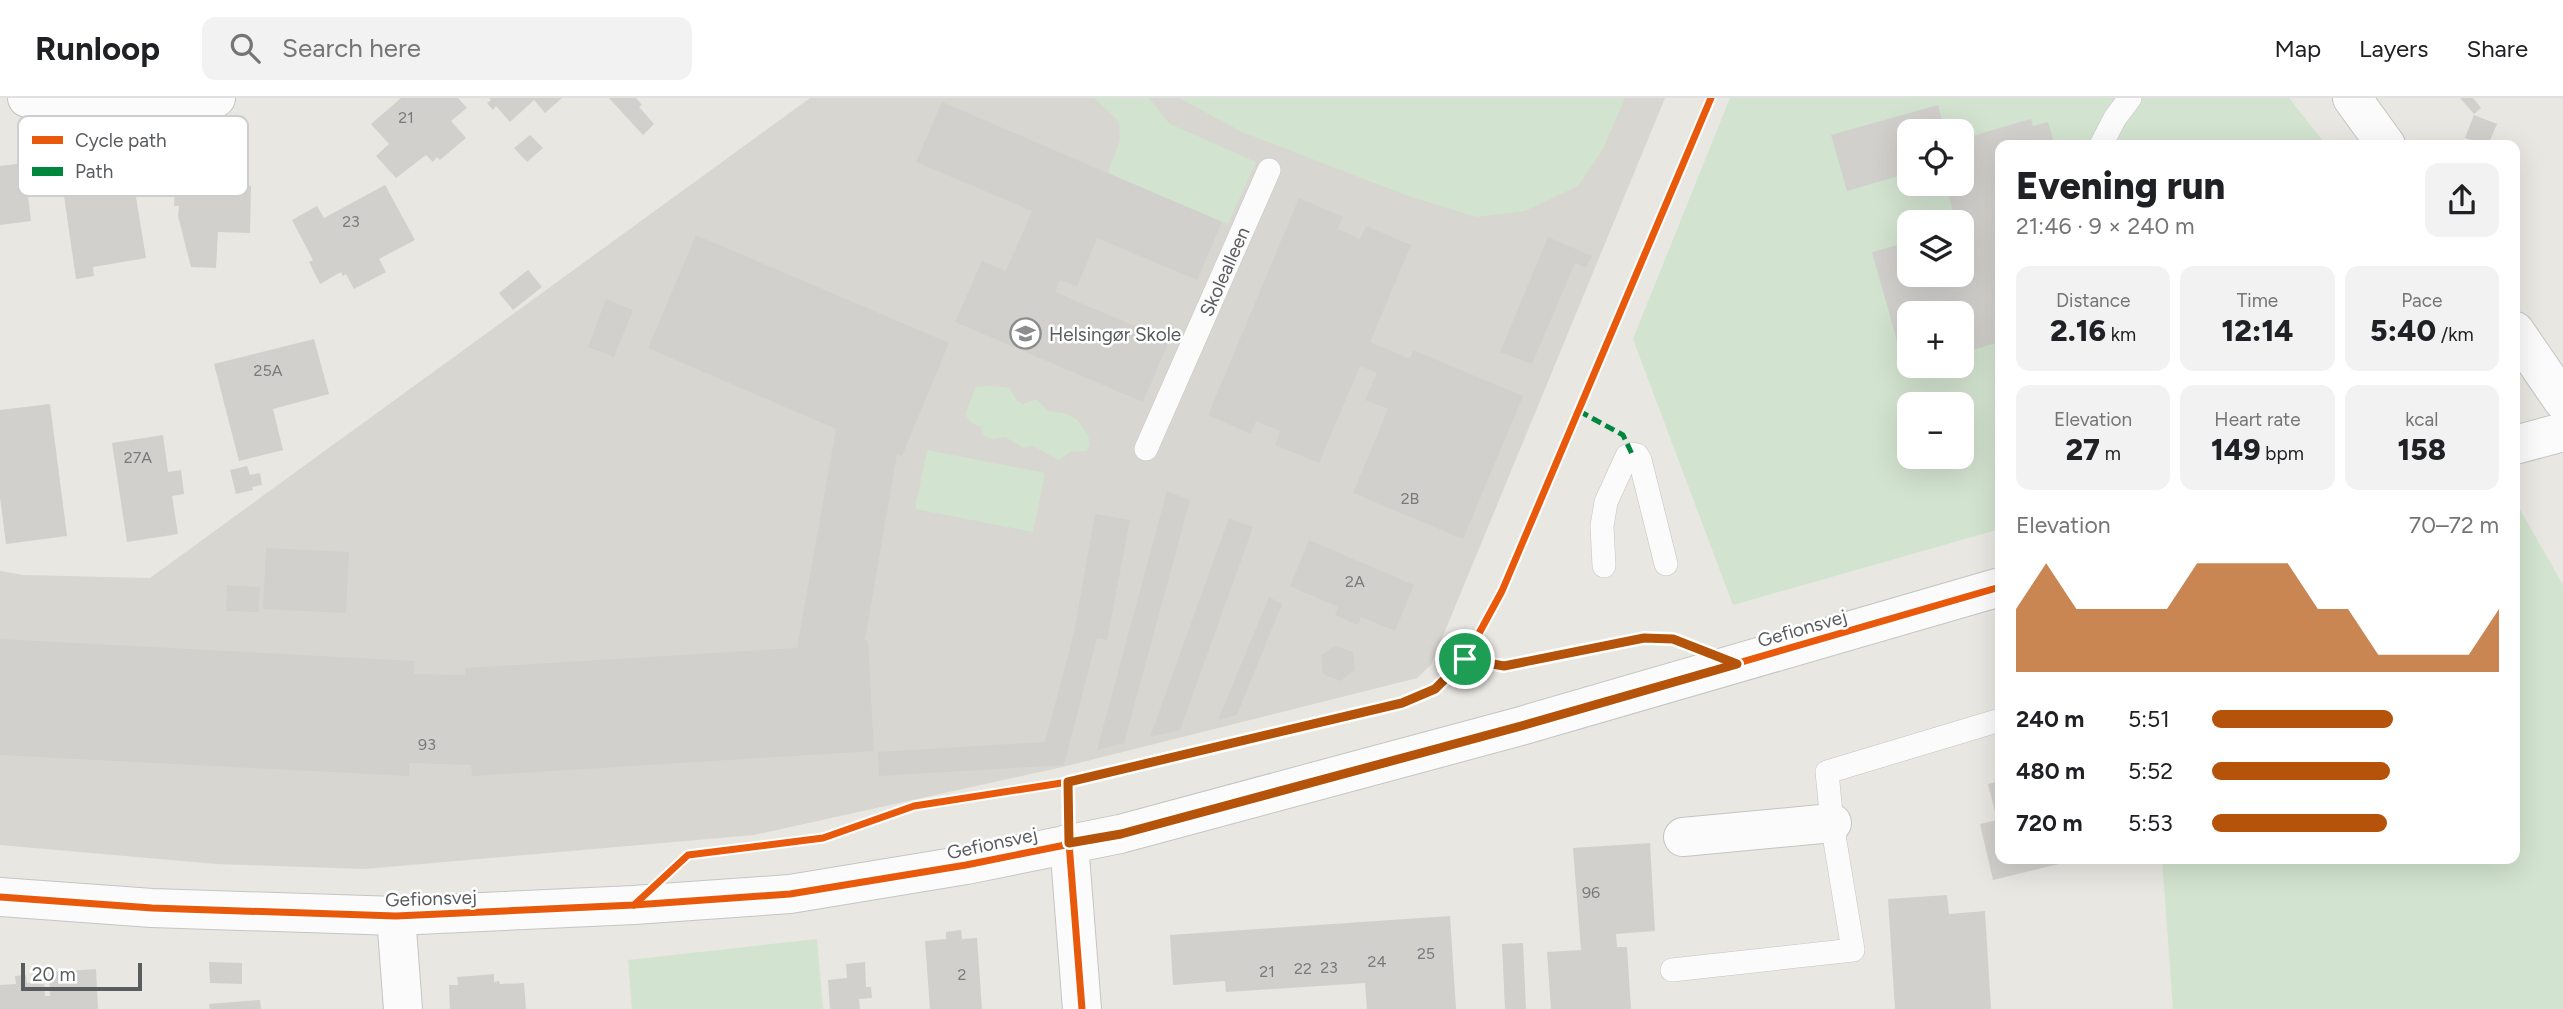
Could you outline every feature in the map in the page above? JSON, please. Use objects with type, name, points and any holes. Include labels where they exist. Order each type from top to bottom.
[{"type":"main road","points":[[27,98],[135,105],[216,98]]},
{"type":"main road","points":[[2352,98],[2382,140]]},
{"type":"main road","points":[[2520,338],[2563,401]]},
{"type":"main road","points":[[2520,444],[2563,432]]},
{"type":"main road","name":"Gefionsvej","points":[[0,897],[152,908],[396,916],[634,905],[790,894],[967,865],[1121,834],[1494,733],[1995,588]]},
{"type":"main road","points":[[1683,837],[1832,823]]},
{"type":"main road","points":[[1069,843],[1082,1009]]},
{"type":"main road","points":[[396,916],[403,1009]]},
{"type":"lane","points":[[2104,140],[2130,98]]},
{"type":"lane","name":"Skolealleen","points":[[1146,449],[1269,170]]},
{"type":"lane","points":[[1604,566],[1602,526],[1606,502],[1627,456],[1632,454],[1637,455],[1640,460],[1666,564]]},
{"type":"lane","points":[[1672,970],[1853,950],[1832,823],[1827,772],[1995,722]]},
{"type":"shaded area","name":"Helsingør Skole","points":[[810,98],[1665,98],[1431,665],[1417,678],[1067,766],[754,835],[365,869],[216,864],[0,845],[0,571],[24,575],[150,578]]},
{"type":"green space","points":[[1094,98],[1149,98],[1170,124],[1256,162],[1228,224],[1108,173],[1120,140],[1119,122]]},
{"type":"green space","points":[[1179,98],[1625,98],[1603,149],[1578,186],[1525,211],[1477,217],[1408,196],[1242,132]]},
{"type":"green space","points":[[1730,98],[2289,98],[2322,140],[1995,140],[1995,530],[1733,605],[1633,339]]},
{"type":"green space","points":[[976,387],[1009,388],[1017,401],[1023,404],[1036,399],[1048,411],[1064,413],[1078,420],[1088,435],[1090,446],[1086,451],[1070,452],[1059,460],[1031,445],[1024,448],[1005,437],[991,439],[984,436],[981,427],[971,423],[965,414]]},
{"type":"green space","points":[[927,450],[1045,473],[1033,532],[915,509]]},
{"type":"green space","points":[[2520,510],[2563,585],[2563,1009],[2173,1009],[2162,864],[2520,864]]},
{"type":"green space","points":[[817,939],[823,1009],[632,1009],[628,960]]},
{"type":"building","points":[[401,98],[458,98],[467,108],[451,121],[466,138],[440,160],[437,157],[433,162],[426,155],[396,178],[376,156],[389,144],[371,124]]},
{"type":"building","points":[[489,98],[562,98],[545,113],[534,100],[510,122],[496,106],[493,110],[487,103],[491,100]]},
{"type":"building","points":[[609,98],[636,98],[642,105],[639,107],[654,124],[643,135]]},
{"type":"building","points":[[2460,98],[2473,98],[2481,108],[2474,114]]},
{"type":"building","points":[[942,102],[1222,222],[1197,280],[1097,238],[1077,287],[1060,280],[1055,292],[1169,341],[1143,402],[955,322],[982,261],[1006,271],[1032,211],[916,162]]},
{"type":"building","points":[[1938,105],[1942,119],[1897,119],[1897,176],[1847,191],[1831,135]]},
{"type":"building","points":[[2474,115],[2497,124],[2490,140],[2465,138]]},
{"type":"building","points":[[2031,119],[2033,126],[2048,122],[2053,140],[1995,140],[1995,343],[1974,350],[1974,301],[1897,301],[1897,341],[1872,252],[1897,245],[1897,287],[1974,287],[1974,210],[1953,210],[1949,196],[1974,196],[1974,136]]},
{"type":"building","points":[[530,135],[543,148],[527,162],[514,148]]},
{"type":"building","points":[[18,164],[18,196],[28,196],[31,221],[0,225],[0,166]]},
{"type":"building","points":[[385,185],[415,240],[379,259],[386,272],[354,289],[346,274],[343,276],[341,272],[320,284],[309,262],[313,260],[292,220],[317,206],[324,218]]},
{"type":"building","points":[[248,186],[251,186],[250,233],[218,232],[216,268],[191,267],[178,216],[179,206],[174,206],[175,196],[248,196]]},
{"type":"building","points":[[64,196],[136,196],[146,258],[93,267],[94,276],[76,279]]},
{"type":"building","points":[[1299,198],[1343,217],[1338,229],[1360,239],[1366,226],[1411,245],[1370,342],[1410,359],[1413,350],[1523,396],[1463,539],[1353,493],[1388,409],[1365,400],[1377,373],[1360,366],[1319,463],[1275,445],[1280,431],[1256,421],[1251,434],[1208,415]]},
{"type":"building","points":[[696,235],[949,343],[902,456],[897,454],[865,640],[868,641],[874,751],[472,776],[471,765],[409,763],[409,776],[0,755],[0,639],[415,661],[414,674],[465,675],[465,668],[797,648],[836,429],[648,348]]},
{"type":"building","points":[[1548,237],[1592,256],[1586,268],[1575,263],[1532,364],[1500,352]]},
{"type":"building","points":[[528,270],[542,287],[513,310],[499,293]]},
{"type":"building","points":[[606,299],[633,310],[614,357],[588,347]]},
{"type":"building","points":[[314,339],[329,394],[273,409],[283,450],[239,461],[214,364]]},
{"type":"building","points":[[50,404],[67,536],[6,544],[0,497],[0,410]]},
{"type":"building","points":[[163,435],[168,472],[181,470],[184,494],[172,496],[178,534],[127,542],[112,443]]},
{"type":"building","points":[[247,466],[250,475],[260,473],[262,485],[236,494],[230,470]]},
{"type":"building","points":[[1167,491],[1190,500],[1124,743],[1097,750]]},
{"type":"building","points":[[1095,514],[1130,520],[1107,640],[1097,638],[1064,765],[879,776],[878,752],[1045,742],[1074,633]]},
{"type":"building","points":[[1229,518],[1253,527],[1180,730],[1150,737]]},
{"type":"building","points":[[1309,540],[1414,585],[1395,631],[1361,617],[1358,625],[1335,615],[1338,607],[1290,586]]},
{"type":"building","points":[[266,548],[349,552],[346,613],[263,609]]},
{"type":"building","points":[[227,585],[260,587],[258,612],[226,611]]},
{"type":"building","points":[[1269,597],[1282,604],[1237,715],[1218,720]]},
{"type":"building","points":[[1335,646],[1353,652],[1355,670],[1340,681],[1323,674],[1321,655]]},
{"type":"building","points":[[1995,782],[1995,812],[1988,784]]},
{"type":"building","points":[[1995,820],[1995,864],[2059,864],[1993,880],[1980,824]]},
{"type":"building","points":[[1650,843],[1655,931],[1616,934],[1617,947],[1627,947],[1631,1009],[1551,1009],[1547,952],[1581,950],[1573,848]]},
{"type":"building","points":[[1947,895],[1949,914],[1985,911],[1991,1009],[1895,1009],[1888,899]]},
{"type":"building","points":[[1450,916],[1456,1009],[1367,1009],[1365,983],[1226,992],[1225,981],[1173,985],[1170,935]]},
{"type":"building","points":[[961,930],[962,939],[977,938],[982,1009],[930,1009],[925,941],[946,939],[946,932]]},
{"type":"building","points":[[1523,943],[1526,1009],[1505,1009],[1502,944]]},
{"type":"building","points":[[209,962],[242,963],[242,984],[210,983]]},
{"type":"building","points":[[865,962],[866,987],[871,987],[872,998],[859,999],[860,1009],[830,1009],[828,980],[847,978],[846,964]]},
{"type":"building","points":[[96,969],[98,1009],[0,1009],[0,985],[16,984],[15,976],[26,975],[27,983],[44,982],[45,996],[50,996],[49,972]]},
{"type":"building","points":[[494,974],[494,982],[499,981],[500,984],[524,983],[526,1009],[450,1009],[449,985],[458,985],[457,977]]},
{"type":"building","points":[[260,1000],[261,1009],[210,1009],[209,1004]]},
{"type":"marked path","points":[[1579,411],[1623,435],[1632,454]]},
{"type":"cycle path","points":[[1082,1009],[1069,843],[1068,782],[1402,703],[1435,689],[1465,659],[1502,591],[1711,98]]},
{"type":"cycle path","points":[[0,897],[152,908],[396,916],[634,905],[790,894],[966,865],[1120,834],[1521,726],[1995,588]]},
{"type":"cycle path","points":[[1465,659],[1504,666],[1644,638],[1673,639],[1737,664]]},
{"type":"cycle path","points":[[634,905],[688,855],[823,838],[914,806],[1068,782]]},
{"type":"place","name":"Helsingør Skole","points":[[1026,334]]},
{"type":"route","points":[[1644,638],[1673,639],[1737,664],[1521,726],[1121,834],[1069,843],[1068,782],[1402,703],[1435,689],[1465,659],[1504,666],[1644,638]]}]
